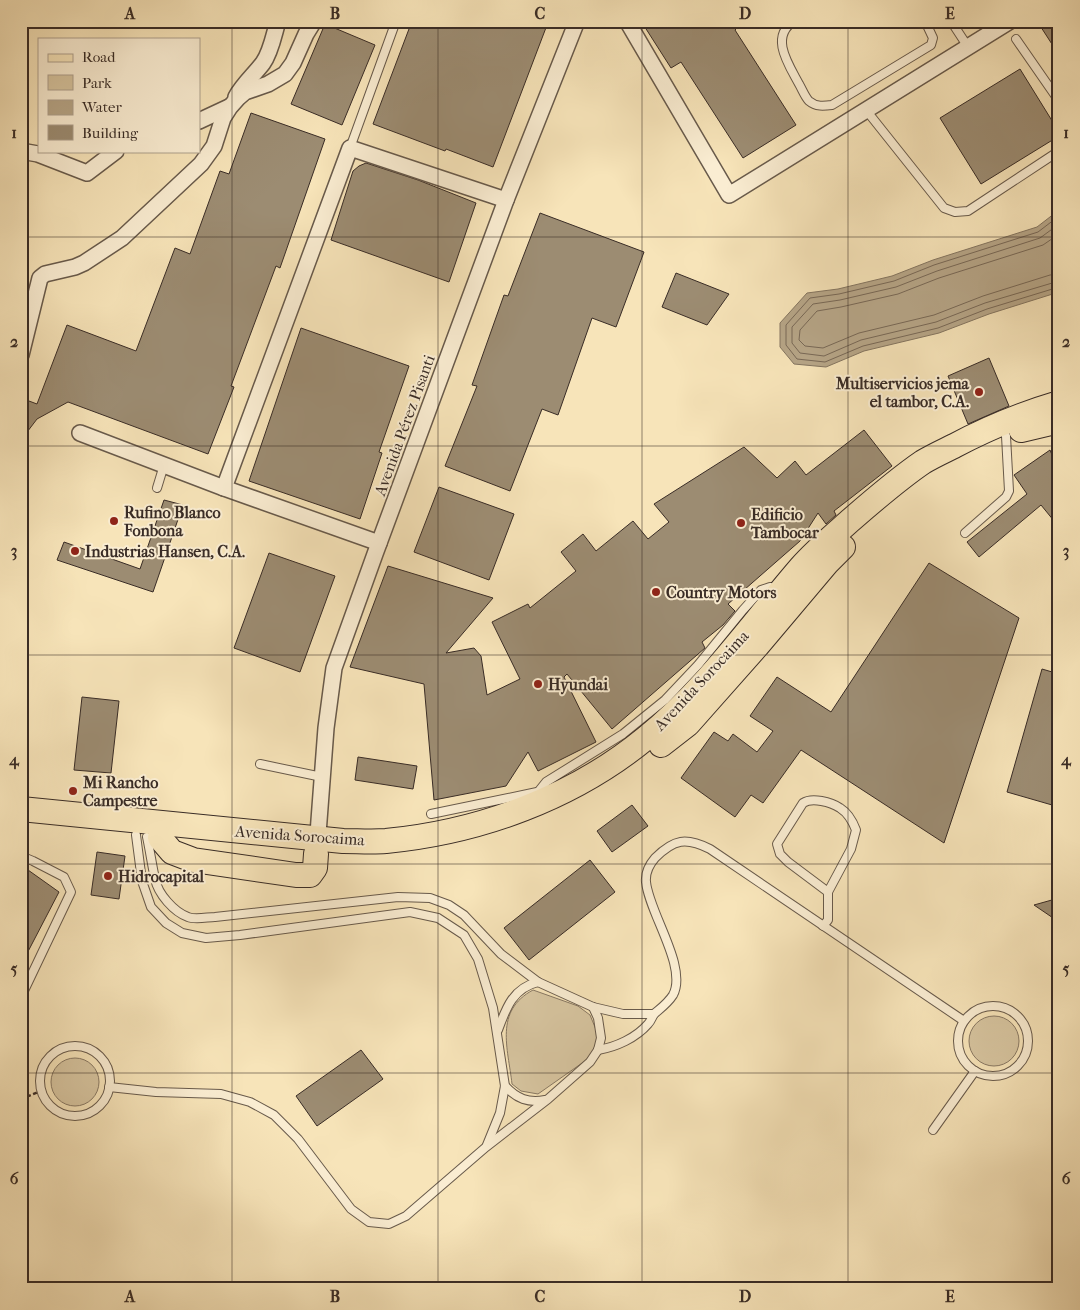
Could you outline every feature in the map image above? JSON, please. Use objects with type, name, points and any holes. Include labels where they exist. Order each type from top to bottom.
[{"type":"main road","name":"Avenida Sorocaima","points":[[21,809],[317,846],[343,856],[418,850],[487,834],[537,819],[626,773],[688,724],[757,646],[827,562],[889,495],[924,461],[1004,429],[1059,403]]},
{"type":"main road","name":"Avenida Sorocaima","points":[[1004,429],[1025,429],[1059,421]]},
{"type":"main road","name":"Avenida Sorocaima","points":[[317,846],[343,841],[386,841],[426,835],[496,818],[537,803],[572,787],[646,739],[673,715],[697,690],[802,566],[820,548],[889,495]]},
{"type":"main road","points":[[21,825],[148,837],[172,852],[193,860],[296,875],[310,875],[315,868],[317,846]]},
{"type":"street","points":[[21,355],[40,278],[45,274],[84,263],[122,238],[201,164],[214,146],[223,118],[247,80],[263,63],[278,21]]},
{"type":"street","points":[[200,121],[231,106],[245,92],[268,84],[285,74],[293,63],[314,21]]},
{"type":"street","name":"Avenida Pérez Pisanti","points":[[317,846],[326,728],[334,668],[506,200],[577,21]]},
{"type":"street","points":[[626,21],[729,195],[1010,21]]},
{"type":"street","points":[[224,488],[350,148],[506,200]]},
{"type":"street","points":[[21,151],[38,154],[87,173],[115,152]]},
{"type":"street","points":[[80,433],[224,488],[379,543]]},
{"type":"lane","points":[[350,148],[396,21]]},
{"type":"lane","points":[[794,21],[787,26],[784,34],[784,56],[810,101],[820,106],[832,105],[931,45],[933,38],[925,21]]},
{"type":"lane","points":[[951,21],[968,47]]},
{"type":"lane","points":[[1016,39],[1059,101]]},
{"type":"lane","points":[[866,110],[944,208],[955,212],[968,211],[1059,151]]},
{"type":"lane","points":[[965,533],[1006,497],[1009,490],[1004,429]]},
{"type":"lane","points":[[157,488],[164,465]]},
{"type":"lane","points":[[260,764],[322,777]]},
{"type":"lane","points":[[823,926],[828,920],[828,892],[851,848],[856,830],[851,819],[841,808],[815,799],[808,800],[803,803],[778,844],[780,854],[828,892]]},
{"type":"lane","points":[[431,814],[537,803]]},
{"type":"lane","points":[[148,837],[155,880],[160,890],[167,901],[189,918],[225,916],[398,897],[430,898],[449,905],[464,915],[501,954],[538,982],[593,1007],[624,1014],[654,1014]]},
{"type":"lane","points":[[148,837],[142,881],[151,907],[166,923],[182,933],[206,938],[240,935],[410,912],[438,918],[464,935],[478,958],[493,1008],[505,1086],[500,1113],[486,1147]]},
{"type":"lane","points":[[598,1050],[613,1047],[626,1041],[648,1025],[654,1014],[666,1005],[673,994],[677,980],[670,951],[662,934],[646,884],[645,874],[650,864],[666,847],[682,842],[698,843],[704,846],[964,1020]]},
{"type":"lane","points":[[21,856],[33,860],[64,877],[71,892],[21,997]]},
{"type":"lane","points":[[497,1032],[504,1011],[511,999],[523,988],[538,982]]},
{"type":"lane","points":[[994,1006],[1005,1008],[1023,1022],[1027,1033],[1027,1045],[1024,1056],[1018,1065],[1009,1072],[997,1076],[975,1071],[966,1064],[959,1048],[959,1031],[964,1020],[972,1012],[982,1007],[994,1006]]},
{"type":"lane","points":[[109,1087],[156,1092],[221,1094],[250,1102],[274,1115],[298,1139],[351,1209],[369,1222],[389,1224],[406,1216],[486,1147],[548,1099],[590,1062],[598,1050],[601,1038],[593,1007]]},
{"type":"lane","points":[[79,1046],[90,1049],[102,1060],[109,1076],[109,1087],[105,1098],[88,1113],[76,1116],[54,1109],[46,1101],[41,1091],[42,1068],[48,1058],[57,1051],[67,1047],[79,1046]]},
{"type":"lane","points":[[933,1130],[975,1071]]},
{"type":"lane","points":[[505,1086],[514,1095],[520,1097],[537,1101],[548,1099]]},
{"type":"path","points":[[21,1099],[41,1091]]},
{"type":"green space","points":[[533,990],[578,1006],[590,1015],[597,1032],[597,1047],[585,1061],[538,1094],[521,1091],[512,1084],[506,1031],[508,1019],[513,1008]]},
{"type":"green space","points":[[994,1016],[1008,1020],[1015,1027],[1019,1041],[1015,1055],[1008,1062],[994,1066],[980,1062],[973,1055],[969,1041],[973,1027],[980,1020]]},
{"type":"green space","points":[[70,1058],[80,1058],[89,1062],[95,1068],[99,1082],[95,1096],[89,1102],[80,1106],[70,1106],[61,1102],[55,1096],[51,1087],[51,1077],[55,1068],[61,1062]]},
{"type":"water","points":[[1059,210],[1059,292],[989,314],[939,333],[864,351],[826,367],[794,364],[780,347],[780,323],[807,293],[838,289],[892,276],[933,260],[1037,227]]},
{"type":"building","points":[[412,21],[537,21],[547,25],[493,167],[373,124]]},
{"type":"building","points":[[641,21],[732,21],[737,28],[735,30],[796,125],[743,158],[681,62],[671,68]]},
{"type":"building","points":[[1037,21],[1059,21],[1059,55]]},
{"type":"building","points":[[325,24],[375,45],[342,125],[291,104]]},
{"type":"building","points":[[1020,69],[1059,132],[1059,136],[981,184],[940,118]]},
{"type":"building","points":[[251,113],[325,139],[280,268],[276,266],[231,386],[234,387],[208,454],[68,402],[37,419],[21,440],[21,398],[37,404],[67,325],[136,351],[175,248],[190,254],[220,171],[229,174]]},
{"type":"building","points":[[366,163],[418,180],[476,203],[449,282],[331,240],[353,171]]},
{"type":"building","points":[[540,213],[644,252],[616,327],[592,318],[558,415],[542,409],[510,491],[445,466],[477,386],[472,385],[504,295],[508,296]]},
{"type":"building","points":[[676,273],[729,294],[707,325],[662,307]]},
{"type":"building","points":[[301,328],[409,366],[379,452],[382,453],[360,519],[249,481]]},
{"type":"building","name":"Multiservicios jema el tambor, C.A.","points":[[989,358],[1009,406],[968,424],[948,376]]},
{"type":"building","points":[[864,430],[892,466],[834,511],[836,515],[826,524],[818,513],[800,541],[728,604],[735,611],[723,625],[702,642],[705,648],[612,729],[567,674],[564,677],[596,742],[538,771],[528,752],[506,786],[434,800],[424,684],[350,667],[388,566],[493,598],[446,653],[474,648],[481,656],[487,695],[520,679],[492,622],[528,604],[530,608],[576,571],[561,552],[583,534],[596,551],[633,521],[648,539],[669,522],[654,504],[744,447],[777,478],[795,461],[806,475]]},
{"type":"building","points":[[1050,450],[1059,472],[1059,527],[1041,505],[979,557],[967,542],[1027,494],[1014,475]]},
{"type":"building","points":[[439,487],[514,514],[489,580],[414,552]]},
{"type":"building","name":"Industrias Hansen, C.A.","points":[[164,500],[183,505],[153,592],[57,560],[64,542],[140,569]]},
{"type":"building","points":[[269,553],[335,576],[300,672],[234,648]]},
{"type":"building","points":[[929,563],[1019,618],[944,843],[801,750],[763,803],[751,795],[735,817],[681,778],[714,732],[728,741],[733,734],[757,752],[773,731],[750,716],[777,677],[831,712]]},
{"type":"building","points":[[1042,669],[1059,674],[1059,807],[1007,792]]},
{"type":"building","points":[[82,697],[119,701],[111,773],[74,770]]},
{"type":"building","points":[[358,757],[417,766],[413,789],[355,780]]},
{"type":"building","points":[[632,805],[648,826],[612,852],[597,831]]},
{"type":"building","name":"Hidrocapital","points":[[97,852],[125,856],[119,899],[91,895]]},
{"type":"building","points":[[590,860],[615,892],[529,960],[504,928]]},
{"type":"building","points":[[21,865],[59,892],[21,965]]},
{"type":"building","points":[[1059,898],[1059,922],[1034,905]]},
{"type":"building","points":[[361,1050],[383,1079],[317,1126],[296,1096]]},
{"type":"place","name":"Multiservicios jema el tambor, C.A.","points":[[979,392]]},
{"type":"place","name":"Rufino Blanco Fonbona","points":[[114,521]]},
{"type":"place","name":"Edificio Tambocar","points":[[741,523]]},
{"type":"place","name":"Industrias Hansen, C.A.","points":[[75,551]]},
{"type":"place","name":"Country Motors","points":[[656,592]]},
{"type":"place","name":"Hyundai","points":[[538,684]]},
{"type":"place","name":"Mi Rancho Campestre","points":[[73,791]]},
{"type":"place","name":"Hidrocapital","points":[[108,876]]}]
